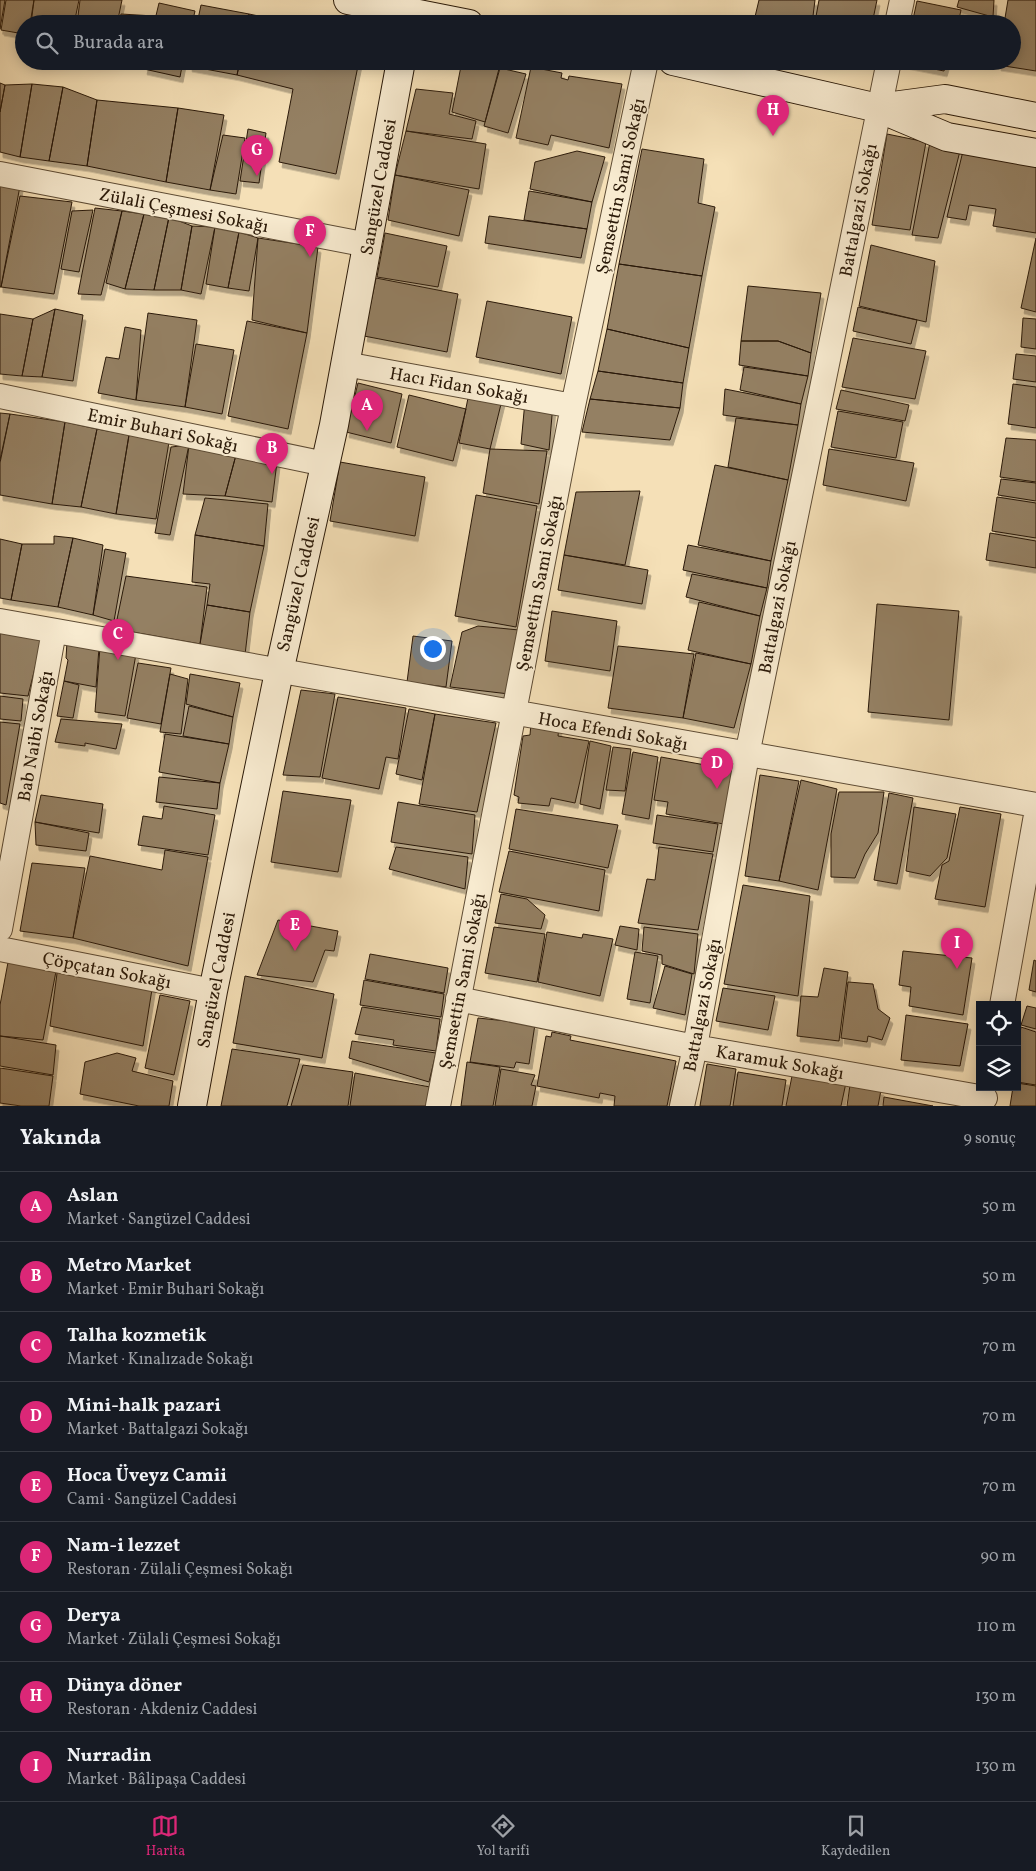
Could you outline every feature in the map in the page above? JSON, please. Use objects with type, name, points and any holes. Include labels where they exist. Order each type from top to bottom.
[{"type":"street","points":[[348,0],[425,15]]},
{"type":"street","points":[[899,15],[902,0]]},
{"type":"street","name":"Sangüzel Caddesi","points":[[192,1106],[278,672],[325,464],[368,245],[399,70]]},
{"type":"street","name":"Şemsettin Sami Sokağı","points":[[438,1106],[573,406],[644,70]]},
{"type":"street","points":[[712,70],[878,108],[948,137],[1036,153]]},
{"type":"street","name":"Battalgazi Sokağı","points":[[682,1106],[695,1047],[747,755],[887,70]]},
{"type":"street","points":[[878,108],[945,98],[1036,117]]},
{"type":"street","name":"Zülali Çeşmesi Sokağı","points":[[0,174],[368,245]]},
{"type":"street","name":"Hacı Fidan Sokağı","points":[[345,364],[573,406]]},
{"type":"street","name":"Emir Buhari Sokağı","points":[[0,396],[325,464]]},
{"type":"street","name":"Hoca Efendi Sokağı","points":[[0,621],[1036,806]]},
{"type":"street","name":"Bab Naibi Sokağı","points":[[0,929],[54,631]]},
{"type":"street","points":[[1003,1001],[1036,815]]},
{"type":"street","name":"Çöpçatan Sokağı","points":[[0,949],[214,991]]},
{"type":"street","name":"Karamuk Sokağı","points":[[458,999],[695,1047],[985,1097]]},
{"type":"building","points":[[0,0],[5,0],[0,29]]},
{"type":"building","points":[[6,0],[34,0],[32,15],[15,15],[15,32],[1,30]]},
{"type":"building","points":[[34,0],[79,0],[76,15],[32,15]]},
{"type":"building","points":[[80,0],[122,0],[119,15],[78,15]]},
{"type":"building","points":[[759,0],[815,0],[813,15],[755,15]]},
{"type":"building","points":[[819,0],[877,0],[874,15],[816,15]]},
{"type":"building","points":[[959,0],[994,0],[993,15],[986,15],[957,7]]},
{"type":"building","points":[[1008,0],[1036,0],[1036,71],[1021,69],[1021,15],[1006,15]]},
{"type":"building","points":[[917,1],[961,10],[960,15],[914,15]]},
{"type":"building","points":[[159,3],[195,11],[194,15],[156,15]]},
{"type":"building","points":[[201,5],[249,14],[249,15],[199,15]]},
{"type":"building","points":[[148,70],[181,70],[180,77]]},
{"type":"building","points":[[210,70],[238,70],[237,75]]},
{"type":"building","points":[[238,70],[357,70],[336,174],[279,162],[293,89],[237,75]]},
{"type":"building","points":[[460,70],[499,70],[485,122],[452,112]]},
{"type":"building","points":[[499,70],[526,74],[508,133],[484,126]]},
{"type":"building","points":[[530,70],[546,70],[562,73],[561,78],[568,80],[569,76],[622,84],[609,148],[551,135],[548,145],[516,138]]},
{"type":"building","points":[[0,83],[5,85],[0,112]]},
{"type":"building","points":[[32,84],[20,157],[0,152],[0,112],[5,85]]},
{"type":"building","points":[[32,84],[63,87],[49,161],[20,157]]},
{"type":"building","points":[[63,87],[97,100],[87,166],[49,161]]},
{"type":"building","points":[[416,89],[453,93],[449,114],[476,121],[472,139],[406,131]]},
{"type":"building","points":[[97,100],[178,108],[166,182],[87,166]]},
{"type":"building","points":[[178,108],[224,115],[210,190],[166,182]]},
{"type":"building","points":[[248,129],[266,133],[259,183],[240,181]]},
{"type":"building","points":[[406,131],[486,144],[479,189],[395,175]]},
{"type":"building","points":[[887,134],[926,142],[910,230],[872,225]]},
{"type":"building","points":[[223,135],[245,138],[236,194],[210,190]]},
{"type":"building","points":[[930,142],[961,147],[938,238],[912,235]]},
{"type":"building","points":[[642,149],[704,159],[698,203],[715,207],[702,276],[619,264]]},
{"type":"building","points":[[577,151],[605,157],[592,202],[530,189],[535,162]]},
{"type":"building","points":[[963,151],[1036,164],[1036,233],[993,226],[996,209],[969,205],[966,220],[947,217]]},
{"type":"building","points":[[395,175],[469,190],[459,236],[388,220]]},
{"type":"building","points":[[0,183],[20,186],[1,287],[0,287]]},
{"type":"building","points":[[529,191],[592,202],[587,229],[524,220]]},
{"type":"building","points":[[20,196],[72,202],[54,294],[1,287]]},
{"type":"building","points":[[95,208],[122,211],[101,295],[78,294]]},
{"type":"building","points":[[93,210],[79,272],[61,269],[72,211]]},
{"type":"building","points":[[122,211],[144,214],[125,289],[106,283]]},
{"type":"building","points":[[144,214],[169,217],[154,290],[125,289]]},
{"type":"building","points":[[489,216],[587,229],[581,258],[485,243]]},
{"type":"building","points":[[169,217],[192,226],[181,290],[154,290]]},
{"type":"building","points":[[192,226],[215,227],[201,294],[181,290]]},
{"type":"building","points":[[215,227],[239,232],[228,288],[206,284]]},
{"type":"building","points":[[239,232],[258,238],[249,291],[228,288]]},
{"type":"building","points":[[385,233],[447,246],[438,287],[377,277]]},
{"type":"building","points":[[258,238],[318,247],[307,333],[252,320]]},
{"type":"building","points":[[1036,238],[1036,312],[1021,308]]},
{"type":"building","points":[[871,245],[935,261],[926,322],[859,306]]},
{"type":"building","points":[[619,264],[702,276],[689,348],[607,329]]},
{"type":"building","points":[[376,278],[458,294],[447,352],[364,336]]},
{"type":"building","points":[[748,286],[821,293],[811,353],[778,341],[741,341]]},
{"type":"building","points":[[487,301],[572,317],[561,374],[476,357]]},
{"type":"building","points":[[858,307],[917,320],[911,344],[853,331]]},
{"type":"building","points":[[55,309],[83,315],[73,381],[42,377]]},
{"type":"building","points":[[55,309],[42,377],[22,376],[33,319]]},
{"type":"building","points":[[148,313],[197,320],[185,407],[136,400]]},
{"type":"building","points":[[0,314],[33,319],[22,376],[0,374]]},
{"type":"building","points":[[1023,318],[1036,319],[1036,349],[1021,347]]},
{"type":"building","points":[[247,321],[307,333],[288,429],[228,416]]},
{"type":"building","points":[[125,327],[141,330],[136,400],[98,393],[106,357],[119,359]]},
{"type":"building","points":[[607,329],[689,348],[683,383],[598,371]]},
{"type":"building","points":[[853,338],[926,351],[915,399],[842,387]]},
{"type":"building","points":[[741,341],[778,341],[811,353],[808,376],[739,365]]},
{"type":"building","points":[[196,344],[234,350],[222,414],[185,407]]},
{"type":"building","points":[[1016,354],[1036,356],[1036,382],[1013,379]]},
{"type":"building","points":[[744,367],[808,376],[801,404],[740,390]]},
{"type":"building","points":[[598,371],[683,383],[680,408],[590,399]]},
{"type":"building","points":[[358,383],[402,394],[391,443],[346,432]]},
{"type":"building","points":[[1013,384],[1036,387],[1036,428],[1008,424]]},
{"type":"building","points":[[725,389],[801,404],[798,425],[723,415]]},
{"type":"building","points":[[841,390],[909,405],[905,421],[836,409]]},
{"type":"building","points":[[469,393],[502,400],[490,449],[459,443]]},
{"type":"building","points":[[409,395],[466,409],[453,461],[397,447]]},
{"type":"building","points":[[590,399],[680,408],[670,440],[582,432]]},
{"type":"building","points":[[525,401],[553,404],[549,450],[521,444]]},
{"type":"building","points":[[838,411],[903,422],[896,458],[831,447]]},
{"type":"building","points":[[0,413],[10,414],[0,460]]},
{"type":"building","points":[[10,414],[65,422],[52,504],[0,495],[0,463]]},
{"type":"building","points":[[736,418],[798,425],[788,480],[728,467]]},
{"type":"building","points":[[65,422],[97,429],[81,507],[52,504]]},
{"type":"building","points":[[97,429],[129,435],[116,514],[81,507]]},
{"type":"building","points":[[129,435],[169,442],[156,519],[116,514]]},
{"type":"building","points":[[1006,438],[1036,440],[1036,482],[1000,477]]},
{"type":"building","points":[[189,445],[170,535],[155,533],[171,447]]},
{"type":"building","points":[[189,445],[236,455],[225,496],[183,494]]},
{"type":"building","points":[[490,449],[547,451],[539,504],[483,493]]},
{"type":"building","points":[[829,449],[914,463],[906,501],[823,485]]},
{"type":"building","points":[[236,455],[277,462],[272,502],[225,496]]},
{"type":"building","points":[[340,462],[425,477],[415,536],[330,521]]},
{"type":"building","points":[[715,465],[788,480],[771,561],[698,545]]},
{"type":"building","points":[[1001,479],[1036,483],[1036,501],[998,495]]},
{"type":"building","points":[[640,491],[625,565],[564,555],[576,492]]},
{"type":"building","points":[[476,495],[537,506],[516,627],[455,616]]},
{"type":"building","points":[[997,497],[1036,503],[1036,538],[992,531]]},
{"type":"building","points":[[205,498],[268,504],[264,546],[195,535]]},
{"type":"building","points":[[990,533],[1036,541],[1036,568],[986,560]]},
{"type":"building","points":[[195,535],[264,546],[250,612],[207,605],[210,584],[192,582]]},
{"type":"building","points":[[54,536],[73,538],[58,607],[11,600],[22,544],[54,544]]},
{"type":"building","points":[[73,538],[103,545],[93,615],[58,607]]},
{"type":"building","points":[[0,539],[22,544],[11,600],[0,598]]},
{"type":"building","points":[[688,545],[771,561],[767,588],[683,570]]},
{"type":"building","points":[[105,549],[126,553],[114,621],[93,615]]},
{"type":"building","points":[[564,555],[648,570],[642,604],[558,590]]},
{"type":"building","points":[[692,574],[767,588],[760,616],[686,597]]},
{"type":"building","points":[[126,576],[207,587],[200,644],[115,629]]},
{"type":"building","points":[[699,602],[760,616],[751,664],[688,650]]},
{"type":"building","points":[[877,604],[959,611],[949,720],[868,712]]},
{"type":"building","points":[[207,605],[250,612],[245,655],[200,644]]},
{"type":"building","points":[[552,611],[617,621],[610,671],[545,661]]},
{"type":"building","points":[[478,626],[519,630],[509,694],[450,687],[462,632]]},
{"type":"building","points":[[0,631],[43,636],[28,696],[0,693]]},
{"type":"building","points":[[413,636],[452,641],[446,687],[407,682]]},
{"type":"building","points":[[67,642],[99,648],[96,687],[64,681],[68,660],[66,658]]},
{"type":"building","points":[[618,646],[694,654],[683,718],[608,708]]},
{"type":"building","points":[[100,647],[136,654],[125,716],[95,712]]},
{"type":"building","points":[[696,653],[751,664],[734,728],[683,718]]},
{"type":"building","points":[[138,663],[171,668],[161,724],[127,718]]},
{"type":"building","points":[[170,674],[188,679],[181,734],[160,732]]},
{"type":"building","points":[[190,674],[240,683],[233,717],[186,704]]},
{"type":"building","points":[[64,681],[79,685],[73,718],[57,716]]},
{"type":"building","points":[[301,690],[335,694],[320,777],[283,775]]},
{"type":"building","points":[[0,696],[23,699],[21,721],[0,719]]},
{"type":"building","points":[[338,697],[406,708],[398,759],[386,757],[379,789],[322,778]]},
{"type":"building","points":[[189,706],[233,717],[229,744],[183,736]]},
{"type":"building","points":[[409,709],[435,714],[422,780],[396,774]]},
{"type":"building","points":[[435,714],[496,723],[477,812],[419,804]]},
{"type":"building","points":[[61,719],[122,724],[116,749],[85,743],[85,746],[55,742]]},
{"type":"building","points":[[0,722],[20,724],[6,805],[0,803]]},
{"type":"building","points":[[531,723],[559,727],[558,736],[589,741],[575,803],[551,798],[549,806],[518,803],[519,797],[514,795],[523,736],[530,735]]},
{"type":"building","points":[[165,734],[229,744],[220,783],[159,772]]},
{"type":"building","points":[[590,741],[611,746],[600,809],[580,804]]},
{"type":"building","points":[[613,747],[631,749],[625,791],[606,790]]},
{"type":"building","points":[[633,752],[658,757],[649,819],[622,814]]},
{"type":"building","points":[[661,757],[733,770],[724,824],[666,814],[668,802],[654,800]]},
{"type":"building","points":[[760,775],[799,781],[779,881],[745,876]]},
{"type":"building","points":[[159,777],[220,783],[217,809],[156,802]]},
{"type":"building","points":[[801,780],[837,789],[818,890],[779,881]]},
{"type":"building","points":[[283,791],[351,800],[338,872],[271,862]]},
{"type":"building","points":[[839,792],[884,792],[878,833],[865,854],[855,878],[831,877],[831,834]]},
{"type":"building","points":[[889,793],[913,798],[897,884],[874,880]]},
{"type":"building","points":[[41,795],[103,804],[99,833],[35,822]]},
{"type":"building","points":[[398,802],[475,815],[472,854],[391,842]]},
{"type":"building","points":[[164,806],[215,815],[208,855],[138,845],[143,816],[162,819]]},
{"type":"building","points":[[914,807],[956,814],[947,858],[930,876],[906,871]]},
{"type":"building","points":[[960,807],[1001,814],[985,907],[935,899],[942,865],[949,861]]},
{"type":"building","points":[[516,809],[618,825],[608,868],[509,849]]},
{"type":"building","points":[[657,815],[718,824],[713,852],[653,843]]},
{"type":"building","points":[[35,822],[89,833],[86,851],[36,845]]},
{"type":"building","points":[[396,847],[468,857],[465,889],[389,869]]},
{"type":"building","points":[[659,847],[713,854],[698,930],[638,923],[647,879],[655,880]]},
{"type":"building","points":[[165,850],[208,857],[188,966],[73,938],[90,856],[162,870]]},
{"type":"building","points":[[509,851],[605,870],[599,911],[499,892]]},
{"type":"building","points":[[32,863],[85,868],[73,938],[20,931]]},
{"type":"building","points":[[743,885],[810,896],[798,996],[724,984]]},
{"type":"building","points":[[501,894],[527,899],[545,915],[541,929],[495,923]]},
{"type":"building","points":[[278,920],[338,931],[334,951],[325,950],[313,982],[257,975]]},
{"type":"building","points":[[620,926],[639,929],[637,950],[615,945]]},
{"type":"building","points":[[494,927],[545,934],[537,982],[485,973]]},
{"type":"building","points":[[644,927],[698,934],[694,974],[662,964],[662,955],[642,951]]},
{"type":"building","points":[[547,932],[582,938],[583,934],[613,939],[600,996],[538,982]]},
{"type":"building","points":[[903,951],[972,958],[963,1015],[909,1006],[911,987],[899,985]]},
{"type":"building","points":[[635,952],[658,956],[650,1003],[627,999]]},
{"type":"building","points":[[370,954],[448,968],[444,993],[365,979]]},
{"type":"building","points":[[9,957],[57,966],[43,1040],[0,1036],[0,1005]]},
{"type":"building","points":[[1034,960],[1036,961],[1036,992],[1029,990]]},
{"type":"building","points":[[58,966],[153,983],[143,1046],[50,1026]]},
{"type":"building","points":[[665,966],[692,974],[685,1015],[653,1008]]},
{"type":"building","points":[[824,968],[848,972],[839,1041],[797,1036],[801,996],[818,997]]},
{"type":"building","points":[[245,976],[334,994],[322,1058],[233,1043]]},
{"type":"building","points":[[364,980],[444,994],[441,1017],[360,1005]]},
{"type":"building","points":[[848,982],[873,984],[878,1009],[890,1018],[882,1040],[868,1036],[867,1042],[841,1038]]},
{"type":"building","points":[[723,988],[775,996],[768,1030],[716,1021]]},
{"type":"building","points":[[160,995],[190,1001],[174,1075],[145,1068]]},
{"type":"building","points":[[1027,1006],[1036,1008],[1036,1029],[1021,1025]]},
{"type":"building","points":[[362,1007],[440,1019],[436,1051],[393,1045],[394,1040],[355,1034]]},
{"type":"building","points":[[906,1015],[968,1024],[960,1066],[901,1060]]},
{"type":"building","points":[[478,1018],[535,1024],[529,1064],[516,1062],[514,1068],[470,1062]]},
{"type":"building","points":[[1021,1027],[1036,1032],[1036,1085],[1021,1083]]},
{"type":"building","points":[[552,1032],[571,1036],[570,1040],[676,1061],[667,1106],[614,1106],[615,1096],[600,1093],[599,1098],[537,1086],[546,1036],[551,1037]]},
{"type":"building","points":[[0,1036],[56,1045],[53,1075],[0,1066]]},
{"type":"building","points":[[352,1041],[436,1053],[429,1082],[349,1058]]},
{"type":"building","points":[[232,1049],[300,1059],[287,1106],[221,1106]]},
{"type":"building","points":[[117,1053],[136,1058],[132,1071],[173,1081],[169,1106],[139,1106],[80,1094],[85,1062]]},
{"type":"building","points":[[467,1062],[500,1067],[493,1106],[461,1106]]},
{"type":"building","points":[[707,1064],[736,1069],[730,1106],[700,1106]]},
{"type":"building","points":[[303,1065],[353,1072],[348,1106],[291,1106]]},
{"type":"building","points":[[794,1066],[847,1078],[841,1106],[786,1106]]},
{"type":"building","points":[[0,1068],[53,1076],[49,1106],[21,1106],[0,1103]]},
{"type":"building","points":[[501,1069],[535,1075],[531,1085],[536,1086],[532,1106],[495,1106]]},
{"type":"building","points":[[738,1072],[786,1080],[782,1106],[733,1106]]},
{"type":"building","points":[[355,1073],[430,1087],[426,1106],[350,1106]]},
{"type":"building","points":[[1021,1084],[1036,1086],[1036,1106],[1010,1106],[1012,1091],[1021,1091]]},
{"type":"building","points":[[850,1085],[881,1090],[878,1106],[847,1106]]},
{"type":"building","points":[[884,1097],[933,1106],[883,1106]]},
{"type":"place","name":"Dünya döner","points":[[773,136]]},
{"type":"place","name":"Derya","points":[[257,176]]},
{"type":"place","name":"Nam-i lezzet","points":[[310,257]]},
{"type":"place","name":"Aslan","points":[[367,431]]},
{"type":"place","name":"Metro Market","points":[[272,474]]},
{"type":"place","name":"Talha kozmetik","points":[[118,660]]},
{"type":"place","name":"Mini-halk pazari","points":[[717,789]]},
{"type":"place","name":"Hoca Üveyz Camii","points":[[295,951]]},
{"type":"place","name":"Nurradin","points":[[957,969]]}]
